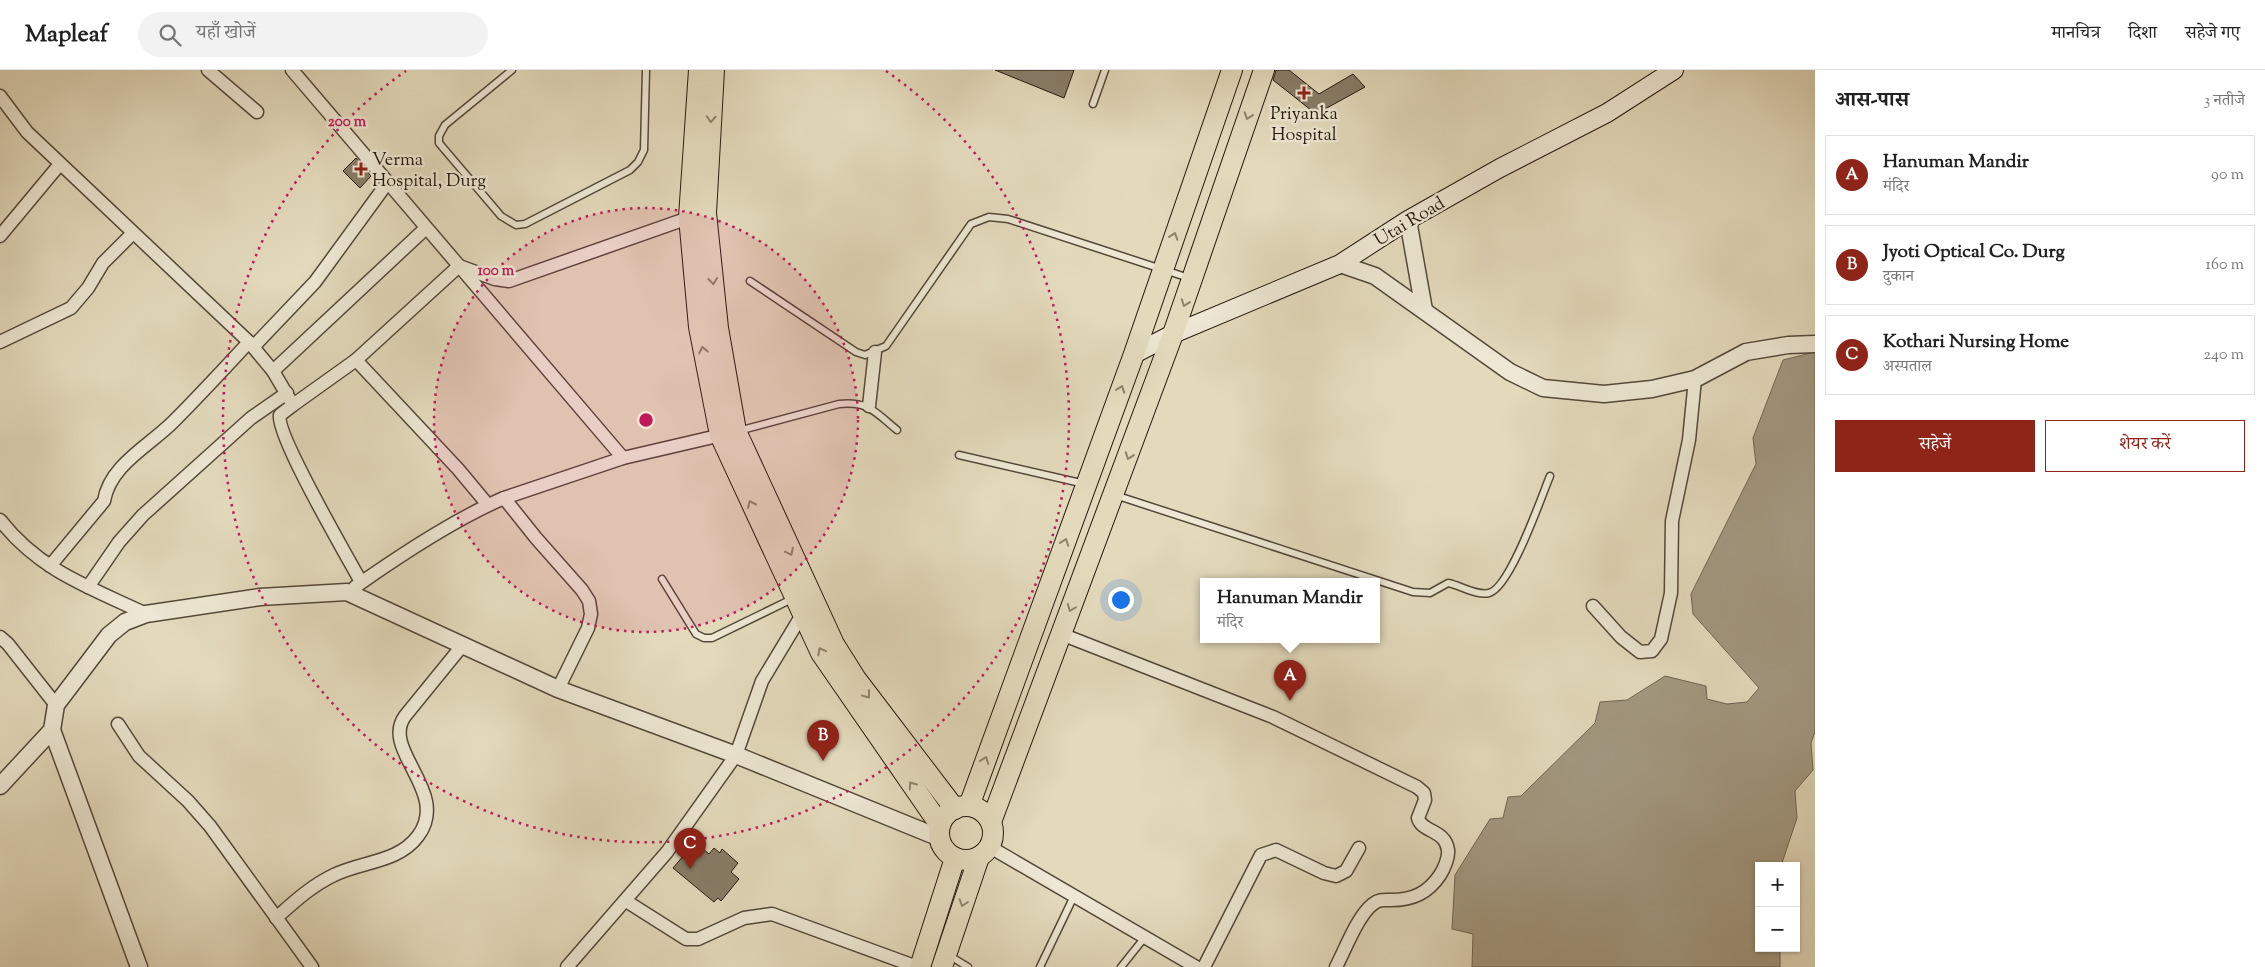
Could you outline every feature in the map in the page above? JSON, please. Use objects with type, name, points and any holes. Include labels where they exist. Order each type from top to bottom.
[{"type":"main road","points":[[699,70],[697,215],[699,327],[728,433],[830,667],[940,831],[945,850],[955,858],[967,860],[984,852]]},
{"type":"main road","points":[[697,215],[714,70]]},
{"type":"main road","points":[[962,807],[1134,354],[1232,70]]},
{"type":"main road","points":[[944,961],[984,852],[993,835],[991,822],[1193,280],[1264,70]]},
{"type":"main road","name":"Utai Road","points":[[1134,354],[1173,334],[1340,264],[1408,220],[1607,113],[1674,70]]},
{"type":"main road","points":[[802,601],[834,644],[856,679],[962,807]]},
{"type":"main road","points":[[940,831],[946,815],[962,807],[982,811],[991,822]]},
{"type":"main road","points":[[919,967],[955,858]]},
{"type":"street","points":[[208,70],[257,112]]},
{"type":"street","points":[[292,70],[622,458]]},
{"type":"street","points":[[0,96],[27,132],[132,234],[252,344],[273,370],[293,405]]},
{"type":"street","points":[[0,236],[60,164]]},
{"type":"street","points":[[50,566],[104,501],[106,488],[136,453],[172,423],[315,282],[388,182]]},
{"type":"street","points":[[459,266],[495,279],[509,281],[697,215]]},
{"type":"street","points":[[1408,220],[1424,310]]},
{"type":"street","points":[[273,370],[426,228]]},
{"type":"street","points":[[0,342],[25,328],[62,314],[75,304],[88,288],[103,263],[132,234]]},
{"type":"street","points":[[1340,264],[1375,276],[1510,372],[1543,388],[1604,394],[1652,389],[1695,379],[1746,352],[1788,345],[1815,344]]},
{"type":"street","points":[[361,582],[306,480],[280,425],[280,415],[356,360],[459,266]]},
{"type":"street","points":[[869,406],[875,352]]},
{"type":"street","points":[[356,360],[458,469],[488,505]]},
{"type":"street","points":[[1593,606],[1621,637],[1640,652],[1652,651],[1660,640],[1671,593],[1672,521],[1689,440],[1695,379]]},
{"type":"street","points":[[88,587],[119,542],[143,515],[251,418],[286,393]]},
{"type":"street","points":[[347,592],[488,505],[504,498],[622,458],[728,433]]},
{"type":"street","points":[[504,498],[582,590],[589,601],[591,614],[588,628],[558,689]]},
{"type":"street","points":[[0,520],[18,542],[50,566],[88,587],[146,614]]},
{"type":"street","points":[[140,967],[52,730],[56,705],[109,635],[125,622],[146,614],[260,597],[347,592],[558,689],[940,831]]},
{"type":"street","points":[[568,967],[667,852],[736,756],[762,681],[802,601]]},
{"type":"street","points":[[1061,634],[1274,717],[1417,788],[1424,794],[1418,821],[1437,832],[1446,842],[1448,851],[1443,870],[1432,887],[1419,896],[1381,900],[1373,904],[1361,919],[1336,967]]},
{"type":"street","points":[[0,637],[8,644],[56,705]]},
{"type":"street","points":[[276,918],[320,882],[336,874],[395,854],[410,846],[419,835],[427,821],[428,805],[417,776],[399,739],[398,728],[404,716],[462,646]]},
{"type":"street","points":[[118,724],[139,756],[188,801],[210,826],[312,967]]},
{"type":"street","points":[[0,786],[52,730]]},
{"type":"street","points":[[1204,967],[1262,855],[1276,850],[1324,873],[1336,876],[1346,870],[1359,848]]},
{"type":"street","points":[[984,852],[1074,896],[1196,967]]},
{"type":"street","points":[[626,901],[686,939],[698,939],[744,918],[772,914],[919,967]]},
{"type":"lane","points":[[512,70],[444,125],[439,136],[440,143],[501,216],[516,225],[525,224],[630,170],[638,162],[644,150],[646,70]]},
{"type":"lane","points":[[1093,104],[1105,70]]},
{"type":"lane","points":[[750,281],[856,352],[865,356],[886,346],[971,224],[989,216],[1008,219],[1163,268],[1193,280]]},
{"type":"lane","points":[[728,433],[839,404],[855,402],[869,406],[897,430]]},
{"type":"lane","points":[[959,455],[1086,484]]},
{"type":"lane","points":[[1380,581],[1413,592],[1430,593],[1448,583],[1487,593],[1495,590],[1510,570],[1550,476]]},
{"type":"lane","points":[[1114,495],[1370,578]]},
{"type":"lane","points":[[662,579],[696,634],[704,638],[712,638],[802,601]]},
{"type":"lane","points":[[1040,967],[1074,896]]},
{"type":"lane","points":[[1121,967],[1145,937]]},
{"type":"lane","points":[[944,961],[968,967]]},
{"type":"shaded area","points":[[1815,352],[1815,732],[1811,743],[1813,770],[1795,791],[1797,818],[1782,862],[1755,862],[1755,952],[1780,952],[1780,967],[1472,967],[1473,934],[1452,929],[1455,875],[1490,819],[1503,818],[1508,797],[1521,796],[1595,723],[1600,702],[1627,700],[1665,676],[1706,686],[1707,699],[1727,704],[1747,702],[1759,688],[1693,614],[1691,594],[1756,464],[1753,438],[1783,360]]},
{"type":"building","points":[[995,70],[1074,70],[1064,98]]},
{"type":"building","points":[[1276,70],[1289,70],[1319,94],[1353,74],[1365,87],[1316,114],[1273,80]]},
{"type":"building","points":[[356,158],[371,176],[360,188],[343,171]]},
{"type":"building","points":[[695,842],[709,854],[714,848],[720,853],[722,849],[738,863],[731,872],[739,879],[721,901],[718,898],[714,902],[673,868]]},
{"type":"place","name":"Priyanka Hospital","points":[[1304,93]]},
{"type":"place","name":"Verma Hospital, Durg","points":[[361,169]]},
{"type":"place","name":"Hanuman Mandir","points":[[1290,701]]},
{"type":"place","name":"Jyoti Optical Co. Durg","points":[[823,761]]},
{"type":"place","name":"Kothari Nursing Home","points":[[690,869]]}]
